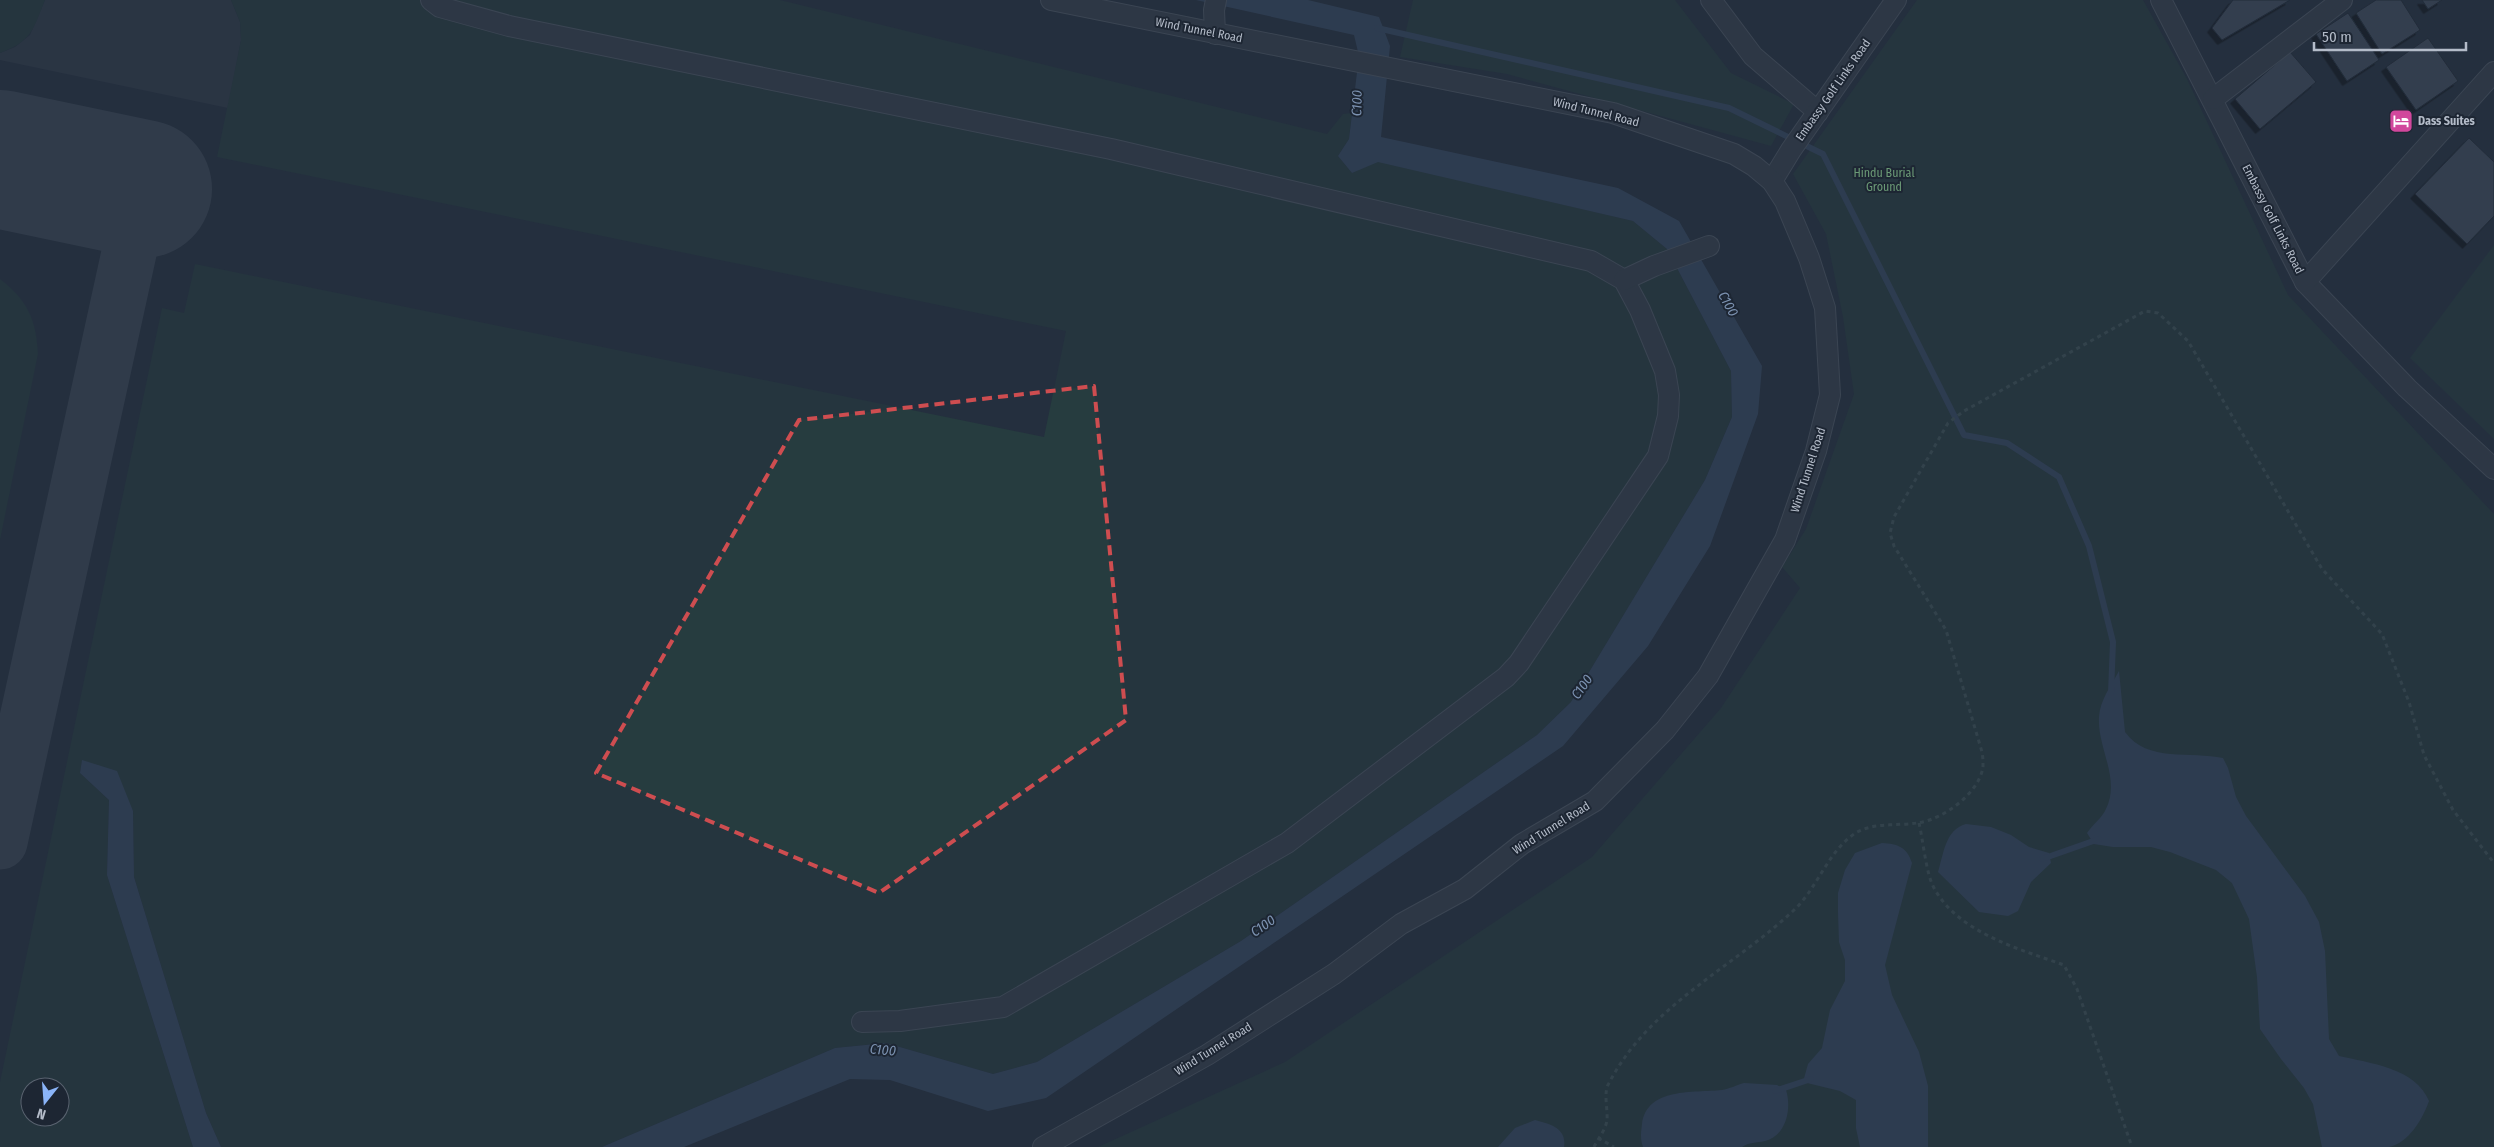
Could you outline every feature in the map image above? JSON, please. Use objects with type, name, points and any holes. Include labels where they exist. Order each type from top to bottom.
[{"type":"street","points":[[431,0],[440,7],[509,26],[1112,149],[1581,258],[1624,280],[1640,310],[1665,371],[1669,395],[1668,416],[1658,456],[1519,663],[1506,677],[1287,843],[1003,1007],[900,1021],[862,1022]]},
{"type":"street","name":"Wind Tunnel Road","points":[[1042,1147],[1207,1054],[1334,974],[1401,924],[1465,889],[1522,844],[1595,801],[1665,730],[1708,676],[1785,540],[1816,451],[1830,395],[1825,308],[1806,250],[1785,201],[1772,181],[1754,166],[1727,151],[1613,113],[1050,0]]},
{"type":"street","points":[[1711,0],[1753,56],[1818,112]]},
{"type":"street","name":"Embassy Golf Links Road","points":[[1772,181],[1791,150],[1896,0]]},
{"type":"street","name":"Embassy Golf Links Road","points":[[2161,0],[2305,282],[2408,388],[2494,469]]},
{"type":"street","points":[[2213,99],[2342,0]]},
{"type":"street","points":[[1215,5],[1216,34]]},
{"type":"street","points":[[2305,282],[2494,72]]},
{"type":"street","points":[[1624,280],[1654,266],[1709,246]]},
{"type":"path","points":[[1594,1147],[1607,1122],[1607,1085],[1624,1059],[1663,1012],[1752,947],[1795,910],[1838,850],[1855,834],[1878,826],[1919,823],[1946,813],[1977,783],[1983,768],[1982,752],[1946,630],[1894,546],[1890,533],[1900,504],[1948,423],[1964,411],[2146,310],[2158,313],[2188,341],[2322,570],[2382,634],[2409,702],[2424,755],[2453,810],[2494,863]]},
{"type":"path","points":[[1919,823],[1932,886],[1950,910],[1992,938],[2064,965],[2077,989],[2132,1147]]},
{"type":"path","points":[[1598,1138],[1614,1147]]},
{"type":"highlighted area","points":[[1094,386],[1126,720],[879,893],[596,773],[799,420]]},
{"type":"shaded area","points":[[45,0],[231,0],[240,22],[241,40],[228,108],[0,60],[0,53],[15,47],[30,35]]},
{"type":"green space","points":[[0,0],[45,0],[34,27],[25,39],[11,49],[0,53]]},
{"type":"green space","points":[[231,0],[780,0],[1327,134],[1343,114],[1352,113],[1349,139],[1338,156],[1352,173],[1378,161],[1633,221],[1667,249],[1731,371],[1732,417],[1705,480],[1571,702],[1537,735],[1241,941],[1037,1062],[993,1074],[886,1043],[835,1048],[602,1147],[221,1147],[206,1113],[134,877],[133,811],[82,761],[80,773],[109,800],[107,875],[193,1147],[0,1147],[0,1082],[162,308],[184,313],[195,264],[1044,437],[1066,331],[217,157],[241,40],[240,22]]},
{"type":"green space","points":[[1413,0],[1675,0],[1731,73],[1794,104],[1771,146],[1507,74],[1400,57]]},
{"type":"green space","name":"Hindu Burial Ground","points":[[1917,0],[2143,0],[2187,79],[2288,295],[2494,514],[2494,1147],[1098,1147],[1285,1062],[1592,857],[1721,708],[1800,588],[1782,567],[1806,529],[1854,394],[1843,317],[1826,234],[1793,174]]},
{"type":"green space","points":[[2494,245],[2494,439],[2410,358]]},
{"type":"green space","points":[[0,279],[10,287],[29,312],[35,331],[38,354],[0,540]]},
{"type":"water","name":"C100","points":[[1196,0],[1308,0],[1379,17],[1390,46],[1381,137],[1618,188],[1679,221],[1762,366],[1758,414],[1710,546],[1648,646],[1563,746],[1046,1098],[988,1111],[890,1080],[850,1079],[684,1147],[602,1147],[835,1048],[886,1043],[993,1074],[1037,1062],[1241,941],[1537,735],[1571,702],[1705,480],[1732,417],[1731,371],[1667,249],[1633,221],[1378,162],[1352,173],[1338,156],[1349,139],[1359,56],[1354,35]]},
{"type":"water","points":[[2119,671],[2125,732],[2134,742],[2157,752],[2223,758],[2228,768],[2236,797],[2246,816],[2305,896],[2319,922],[2325,951],[2329,1039],[2339,1056],[2377,1065],[2403,1074],[2423,1090],[2429,1101],[2414,1129],[2403,1141],[2389,1147],[2322,1147],[2313,1104],[2304,1088],[2260,1029],[2257,977],[2249,919],[2232,883],[2216,870],[2170,852],[2151,847],[2113,847],[2094,844],[2087,833],[2106,809],[2110,798],[2110,775],[2101,740],[2099,717],[2104,699]]},
{"type":"water","points":[[82,760],[117,771],[133,811],[134,877],[206,1113],[221,1147],[193,1147],[107,875],[109,800],[80,773]]},
{"type":"water","points":[[1966,824],[1991,827],[2011,835],[2029,847],[2049,853],[2051,863],[2031,882],[2018,911],[2008,916],[1979,912],[1938,872],[1949,837],[1959,827]]},
{"type":"water","points":[[1882,843],[1901,847],[1905,850],[1912,863],[1885,965],[1892,995],[1919,1052],[1928,1086],[1928,1147],[1860,1147],[1856,1128],[1856,1100],[1840,1091],[1803,1082],[1808,1064],[1822,1048],[1830,1010],[1845,981],[1845,960],[1839,942],[1838,893],[1845,870],[1855,853]]},
{"type":"water","points":[[1744,1083],[1777,1085],[1786,1090],[1788,1113],[1786,1121],[1778,1134],[1772,1138],[1750,1143],[1742,1147],[1643,1147],[1641,1138],[1642,1124],[1646,1112],[1662,1098],[1686,1092],[1722,1090]]},
{"type":"water","points":[[1535,1120],[1552,1125],[1560,1131],[1563,1135],[1564,1147],[1498,1147],[1515,1128]]},
{"type":"building","points":[[2233,0],[2290,0],[2222,40],[2212,28]]},
{"type":"building","points":[[2376,0],[2401,0],[2420,30],[2382,54],[2356,13]]},
{"type":"building","points":[[2422,0],[2442,0],[2428,9]]},
{"type":"building","points":[[2348,13],[2379,60],[2347,81],[2316,34]]},
{"type":"building","points":[[2428,38],[2458,81],[2416,110],[2386,67]]},
{"type":"building","points":[[2290,52],[2316,82],[2260,129],[2235,99]]},
{"type":"building","points":[[2469,138],[2494,162],[2494,216],[2467,244],[2415,194]]},
{"type":"waterway","points":[[1377,28],[1729,108],[1823,154],[1964,435],[2007,443],[2059,477],[2089,546],[2113,642],[2111,693]]},
{"type":"waterway","points":[[2042,859],[2099,839]]},
{"type":"waterway","points":[[1775,1091],[1811,1079]]},
{"type":"taxiway","points":[[0,842],[143,189]]},
{"type":"runway","points":[[0,159],[143,189]]},
{"type":"place","name":"Dass Suites","points":[[2401,121]]}]
